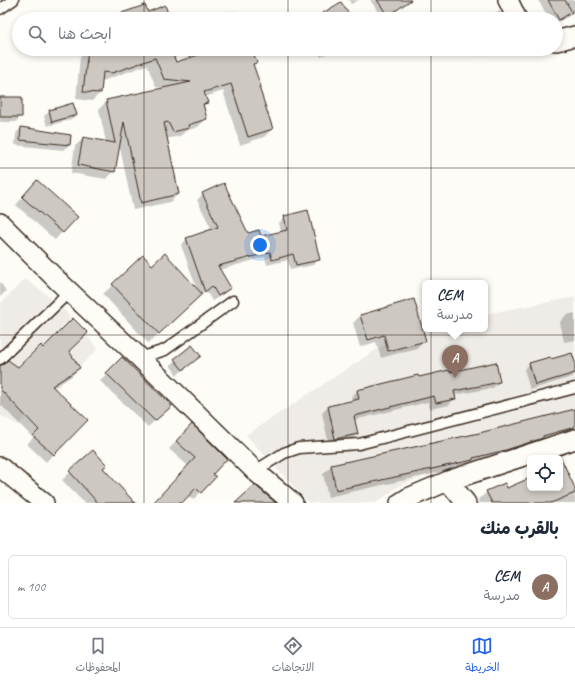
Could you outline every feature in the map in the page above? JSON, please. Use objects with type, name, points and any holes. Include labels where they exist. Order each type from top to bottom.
[{"type":"street","points":[[508,0],[514,12]]},
{"type":"street","points":[[563,40],[575,36]]},
{"type":"street","points":[[0,223],[69,292],[140,358],[255,471],[293,503]]},
{"type":"street","points":[[400,503],[408,498],[448,481],[575,439]]},
{"type":"street","points":[[0,467],[44,503]]},
{"type":"street","points":[[448,481],[466,503]]},
{"type":"lane","points":[[0,9],[13,0]]},
{"type":"lane","points":[[0,359],[69,292]]},
{"type":"lane","points":[[140,358],[164,350],[233,301]]},
{"type":"lane","points":[[255,471],[284,452],[298,448],[359,444],[575,388]]},
{"type":"shaded area","points":[[25,279],[58,303],[98,349],[18,425],[0,415],[0,304]]},
{"type":"shaded area","points":[[575,297],[575,426],[400,485],[376,503],[309,503],[246,435],[408,329],[422,327],[422,332],[488,332],[488,313]]},
{"type":"building","points":[[377,0],[411,0],[394,12],[385,12]]},
{"type":"building","points":[[548,0],[565,0],[572,12],[563,18],[563,12],[555,12]]},
{"type":"building","points":[[341,2],[347,12],[325,12]]},
{"type":"building","points":[[145,5],[148,12],[125,12]]},
{"type":"building","points":[[165,5],[168,12],[148,12]]},
{"type":"building","points":[[87,56],[174,56],[176,62],[195,56],[254,56],[257,63],[253,64],[273,129],[248,137],[231,84],[204,92],[208,103],[203,104],[207,119],[188,125],[189,128],[173,132],[168,122],[164,123],[179,194],[141,203],[124,122],[115,172],[78,165],[83,137],[115,143],[106,100],[191,82],[164,79],[155,58],[112,73],[103,72],[101,93],[83,92]]},
{"type":"building","points":[[0,97],[22,97],[22,117],[0,117]]},
{"type":"building","points":[[73,103],[77,115],[52,122],[49,110]]},
{"type":"building","points":[[21,127],[71,135],[70,145],[20,140]]},
{"type":"building","points":[[37,180],[78,217],[63,233],[22,197]]},
{"type":"building","points":[[224,183],[248,233],[259,230],[261,236],[287,230],[284,216],[308,210],[320,260],[296,265],[293,254],[272,260],[270,252],[218,266],[231,288],[218,296],[212,286],[205,292],[186,238],[218,227],[202,193]]},
{"type":"building","points":[[165,253],[202,294],[159,334],[112,284],[143,255],[152,265]]},
{"type":"building","points":[[414,299],[422,332],[423,332],[426,341],[388,351],[384,335],[368,340],[360,315]]},
{"type":"building","points":[[73,318],[88,333],[69,351],[80,368],[52,386],[88,420],[54,455],[33,436],[39,430],[0,389],[0,365],[4,364],[8,360],[18,367],[41,345],[43,348]]},
{"type":"building","points":[[192,345],[201,356],[183,370],[174,359]]},
{"type":"building","points":[[572,353],[575,362],[575,373],[535,385],[529,363]]},
{"type":"building","points":[[122,357],[172,406],[155,421],[106,373]]},
{"type":"building","points":[[496,362],[500,382],[454,391],[456,399],[436,403],[434,396],[354,416],[358,434],[335,439],[328,406],[359,399],[357,390],[418,375],[419,377],[449,370],[450,372]]},
{"type":"building","points":[[575,409],[575,427],[543,436],[543,438],[506,450],[473,458],[473,460],[336,490],[331,465],[479,433]]},
{"type":"building","points":[[192,424],[227,459],[213,474],[216,477],[201,493],[196,488],[182,503],[153,503],[195,458],[176,441]]},
{"type":"building","points":[[93,450],[107,465],[103,468],[135,503],[98,503],[69,471]]},
{"type":"building","points":[[563,462],[575,488],[575,493],[551,503],[492,503],[486,491],[505,483],[507,488],[527,479],[527,491],[563,491]]},
{"type":"building","points":[[255,485],[276,503],[235,503]]},
{"type":"place","name":"CEM","points":[[455,378]]}]
